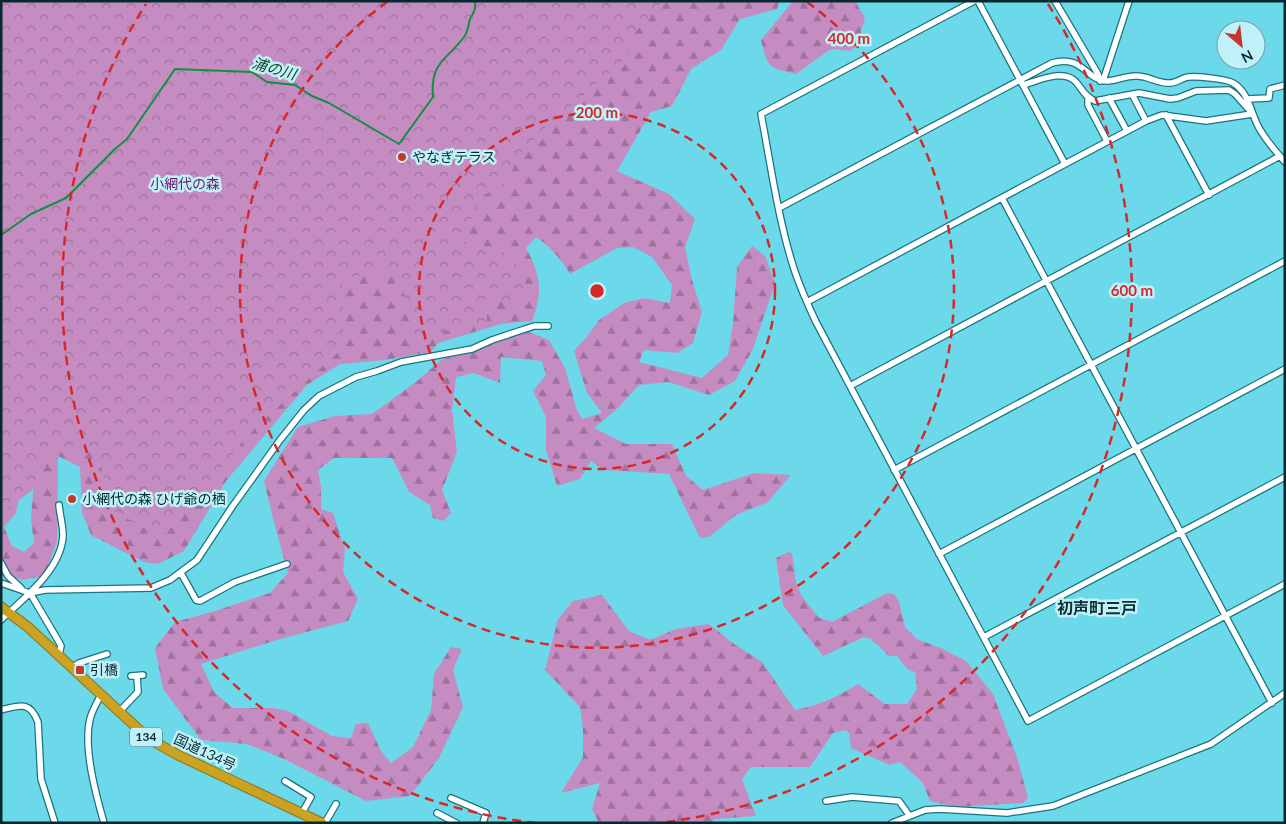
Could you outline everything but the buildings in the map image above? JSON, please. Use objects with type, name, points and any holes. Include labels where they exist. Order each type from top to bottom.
[{"type":"highway","name":"国道134号","points":[[1,607],[10,612],[73,667],[138,730],[163,747],[323,823]]},
{"type":"street","points":[[1065,164],[976,1],[761,114],[779,208],[793,267],[807,302],[1028,721],[1285,584]]},
{"type":"street","points":[[1055,1],[1102,81]]},
{"type":"street","points":[[1102,81],[1129,1]]},
{"type":"street","points":[[779,208],[1022,83],[1052,63],[1066,61],[1081,66],[1102,81],[1137,76],[1171,83],[1190,77],[1219,79],[1234,83],[1247,99],[1260,130],[1285,162]]},
{"type":"street","points":[[1022,83],[1059,76],[1068,76],[1074,80],[1088,99],[1088,106],[1107,142]]},
{"type":"street","points":[[1247,99],[1269,98],[1270,89],[1285,85]]},
{"type":"street","points":[[1088,99],[1095,101],[1139,93],[1170,99],[1196,91],[1229,90],[1235,94],[1252,114]]},
{"type":"street","points":[[1132,94],[1146,121]]},
{"type":"street","points":[[1109,98],[1127,131]]},
{"type":"street","points":[[807,302],[1146,121],[1162,115],[1206,121],[1252,114]]},
{"type":"street","points":[[1166,115],[1209,194]]},
{"type":"street","points":[[850,386],[1280,156]]},
{"type":"street","points":[[1002,198],[1272,703]]},
{"type":"street","points":[[894,470],[1285,262]]},
{"type":"street","points":[[1,583],[28,592],[151,588],[170,580],[202,554],[232,507],[280,440],[304,410],[319,396],[356,377],[401,362],[472,349],[534,326],[548,326]]},
{"type":"street","points":[[939,554],[1285,369]]},
{"type":"street","points":[[984,637],[1285,477]]},
{"type":"street","points":[[1,620],[52,568],[61,548],[62,521],[59,505]]},
{"type":"street","points":[[1,562],[8,576],[28,592],[61,646],[59,655]]},
{"type":"street","points":[[181,572],[196,600],[200,601],[235,582],[288,564]]},
{"type":"street","points":[[73,667],[79,663],[107,654]]},
{"type":"street","points":[[119,712],[138,692],[137,676]]},
{"type":"street","points":[[892,823],[925,810],[940,809],[1007,813],[1053,806],[1115,784],[1211,744],[1285,693]]},
{"type":"street","points":[[101,695],[90,718],[87,734],[94,784],[104,823]]},
{"type":"street","points":[[1,710],[21,705],[28,707],[35,715],[38,722],[41,779],[55,823]]},
{"type":"street","points":[[285,780],[311,797],[302,813]]},
{"type":"street","points":[[826,801],[852,797],[899,801],[910,816]]},
{"type":"street","points":[[451,798],[486,813],[483,823]]},
{"type":"street","points":[[323,823],[336,804]]},
{"type":"street","points":[[437,814],[456,823]]},
{"type":"green space","name":"小網代の森","points":[[1,1],[780,1],[777,9],[740,19],[721,50],[691,69],[672,106],[651,112],[617,171],[669,194],[695,219],[685,247],[692,280],[702,312],[693,343],[677,353],[644,350],[639,362],[702,378],[728,355],[733,324],[737,267],[752,246],[765,256],[775,283],[753,349],[735,381],[709,395],[668,382],[639,385],[618,408],[594,428],[626,444],[672,444],[686,476],[703,490],[754,473],[791,475],[768,502],[736,515],[709,537],[700,538],[669,474],[604,470],[591,461],[580,479],[557,486],[546,450],[546,417],[533,391],[546,375],[542,361],[501,357],[500,383],[474,373],[456,377],[452,410],[457,452],[442,490],[451,513],[444,521],[433,518],[430,505],[409,492],[392,458],[334,458],[318,470],[321,486],[321,509],[333,513],[345,550],[343,572],[358,599],[348,621],[280,639],[201,664],[214,692],[233,708],[272,708],[288,711],[332,736],[351,738],[356,724],[368,723],[381,751],[391,763],[413,747],[431,710],[434,674],[451,647],[462,649],[453,670],[463,707],[439,758],[410,796],[366,801],[284,759],[247,744],[201,740],[163,689],[155,648],[175,622],[270,593],[288,573],[264,481],[298,427],[335,416],[372,414],[416,382],[441,360],[529,332],[549,340],[565,368],[577,410],[582,419],[602,413],[587,393],[574,351],[599,320],[624,303],[644,298],[670,303],[672,285],[652,257],[633,247],[617,248],[570,274],[555,253],[536,237],[526,248],[535,267],[539,284],[538,301],[532,321],[501,324],[438,343],[431,352],[385,360],[340,364],[307,385],[226,481],[184,551],[158,564],[144,562],[91,535],[82,513],[80,467],[58,456],[57,541],[45,576],[22,580],[1,572]],"holes":[[[34,477],[31,520],[34,543],[24,552],[12,546],[4,527],[16,513],[23,478]]]},
{"type":"green space","name":"小網代の森","points":[[1,1],[662,1],[633,35],[626,58],[523,149],[504,186],[481,196],[462,241],[508,253],[526,277],[524,300],[501,301],[487,308],[487,321],[477,326],[415,336],[397,268],[342,279],[344,347],[258,425],[162,538],[112,510],[97,450],[41,448],[40,484],[1,514]]},
{"type":"green space","points":[[793,1],[855,1],[865,18],[860,44],[850,51],[833,49],[828,51],[796,74],[774,68],[765,57],[761,40]]},
{"type":"green space","points":[[788,552],[792,553],[796,583],[801,595],[818,617],[832,622],[887,593],[894,594],[899,602],[905,627],[917,639],[943,649],[966,661],[993,694],[1018,760],[1028,798],[1023,803],[956,807],[930,801],[923,783],[900,762],[890,765],[851,748],[849,733],[845,730],[833,733],[810,767],[751,767],[742,779],[756,816],[715,819],[711,823],[599,823],[592,809],[600,783],[561,793],[583,757],[583,728],[580,707],[545,670],[558,619],[573,601],[602,595],[629,631],[650,640],[676,629],[709,624],[734,644],[762,662],[795,710],[828,700],[858,684],[885,704],[907,704],[917,689],[915,672],[907,669],[897,656],[889,656],[871,639],[864,637],[823,656],[783,605],[776,558]]},
{"type":"waterway","name":"浦の川","points":[[1,235],[31,214],[66,198],[127,139],[175,69],[252,72],[267,82],[295,85],[399,144],[433,97],[434,76],[437,69],[465,35],[474,10],[475,1]]},
{"type":"place","name":"やなぎテラス","points":[[402,157]]},
{"type":"place","name":"小網代の森 ひげ爺の栖","points":[[72,499]]},
{"type":"place","name":"引橋","points":[[80,670]]},
{"type":"district","name":"初声町三戸","points":[[1097,608]]}]
